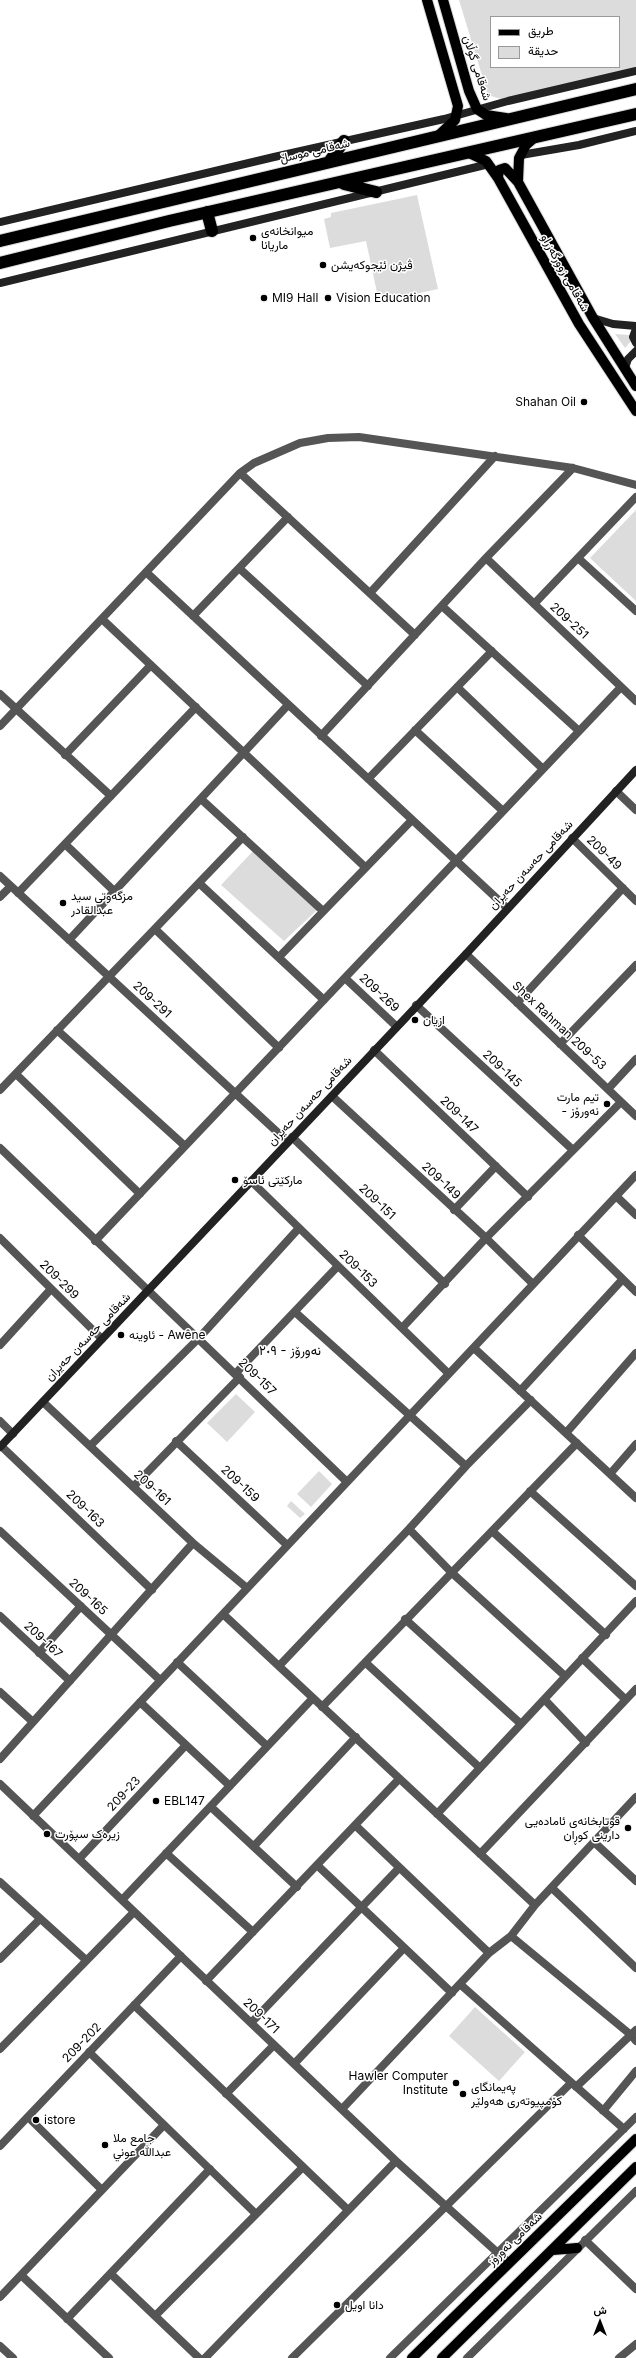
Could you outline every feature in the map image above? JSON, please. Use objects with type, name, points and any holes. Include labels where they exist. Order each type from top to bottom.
[{"type":"highway","name":"شەقامی موسڵ","points":[[0,241],[636,89]]},
{"type":"highway","points":[[0,263],[207,212],[636,114]]},
{"type":"highway","points":[[329,162],[344,141]]},
{"type":"highway","points":[[331,184],[354,185],[376,192]]},
{"type":"highway","points":[[207,212],[212,231]]},
{"type":"highway","points":[[19,236],[25,257]]},
{"type":"main road","points":[[427,0],[458,106],[457,115],[450,125],[438,136]]},
{"type":"main road","name":"شەقامی گوڵان","points":[[442,0],[469,91],[477,109],[486,115],[511,118]]},
{"type":"main road","points":[[455,95],[459,102],[466,103],[470,98],[469,91]]},
{"type":"main road","points":[[518,182],[517,171],[521,155],[526,145],[534,138]]},
{"type":"main road","name":"شەقامی زوورگەزراو","points":[[469,153],[481,157],[489,164],[579,324],[636,411]]},
{"type":"main road","name":"شەقامی زوورگەزراو","points":[[498,178],[499,170],[505,168],[518,182],[593,318],[636,386]]},
{"type":"main road","name":"شەقامی نەورۆز","points":[[412,2358],[636,2139]]},
{"type":"main road","points":[[442,2358],[554,2250],[636,2167]]},
{"type":"main road","points":[[554,2250],[577,2248]]},
{"type":"street","points":[[0,222],[636,72]]},
{"type":"street","points":[[521,155],[579,145],[636,131]]},
{"type":"street","points":[[0,283],[489,164]]},
{"type":"street","points":[[593,318],[614,324],[636,326]]},
{"type":"street","points":[[636,329],[633,337],[636,343]]},
{"type":"street","points":[[625,368],[628,359],[636,351]]},
{"type":"street","points":[[0,726],[240,473],[254,463],[300,443],[336,438],[359,437],[574,468],[636,485]]},
{"type":"street","points":[[370,593],[495,456]]},
{"type":"street","points":[[321,736],[486,558],[574,468]]},
{"type":"street","points":[[240,473],[415,635]]},
{"type":"street","points":[[534,604],[636,496]]},
{"type":"street","points":[[193,616],[240,569],[288,517]]},
{"type":"street","name":"209-251","points":[[486,558],[636,701]]},
{"type":"street","points":[[578,558],[636,611]]},
{"type":"street","points":[[240,569],[368,686]]},
{"type":"street","points":[[146,572],[507,908]]},
{"type":"street","points":[[442,606],[579,731]]},
{"type":"street","points":[[102,619],[365,867]]},
{"type":"street","points":[[368,779],[492,651]]},
{"type":"street","points":[[65,755],[151,665]]},
{"type":"street","points":[[457,687],[544,769]]},
{"type":"street","points":[[96,1241],[621,687]]},
{"type":"street","points":[[0,694],[111,796]]},
{"type":"street","points":[[68,940],[288,705]]},
{"type":"street","points":[[18,893],[196,707]]},
{"type":"street","points":[[415,730],[504,811]]},
{"type":"street","name":"شەقامی حەسەن حەیران","points":[[0,1447],[332,1096],[396,1026],[466,954],[636,770]]},
{"type":"street","points":[[616,791],[636,810]]},
{"type":"street","points":[[201,799],[323,911]]},
{"type":"street","points":[[279,958],[365,867],[412,820]]},
{"type":"street","points":[[0,1090],[243,837]]},
{"type":"street","name":"209-49","points":[[572,838],[636,900]]},
{"type":"street","points":[[65,844],[114,891]]},
{"type":"street","name":"209-291","points":[[0,876],[235,1094],[290,1140]]},
{"type":"street","points":[[199,883],[324,1000]]},
{"type":"street","points":[[0,897],[11,886]]},
{"type":"street","points":[[517,1003],[623,888]]},
{"type":"street","points":[[155,929],[278,1048]]},
{"type":"street","name":"Shex Rahman 209-53","points":[[466,954],[636,1116]]},
{"type":"street","points":[[560,1044],[636,965]]},
{"type":"street","name":"209-269","points":[[345,978],[396,1026]]},
{"type":"street","name":"209-145","points":[[416,1005],[573,1150]]},
{"type":"street","points":[[57,1030],[185,1146]]},
{"type":"street","name":"209-147","points":[[374,1050],[528,1197]]},
{"type":"street","points":[[608,1089],[636,1059]]},
{"type":"street","points":[[16,1074],[140,1194]]},
{"type":"street","name":"209-149","points":[[332,1096],[486,1238],[533,1284]]},
{"type":"street","points":[[402,1328],[445,1284],[486,1238],[621,1102]]},
{"type":"street","name":"209-151","points":[[290,1140],[445,1284]]},
{"type":"street","name":"209-157","points":[[1,1152],[149,1290],[347,1482]]},
{"type":"street","points":[[454,1210],[496,1166]]},
{"type":"street","points":[[33,1816],[248,1588],[409,1414],[474,1348],[578,1235],[636,1175]]},
{"type":"street","name":"209-153","points":[[251,1181],[448,1373]]},
{"type":"street","points":[[616,1196],[636,1215]]},
{"type":"street","points":[[90,1446],[199,1338],[299,1228]]},
{"type":"street","points":[[578,1235],[622,1280],[636,1292]]},
{"type":"street","name":"209-299","points":[[1,1242],[102,1339]]},
{"type":"street","points":[[133,1487],[338,1266]]},
{"type":"street","points":[[520,1391],[622,1280]]},
{"type":"street","points":[[0,1345],[51,1289]]},
{"type":"street","points":[[295,1312],[466,1466]]},
{"type":"street","points":[[474,1348],[636,1498]]},
{"type":"street","points":[[566,1433],[636,1353]]},
{"type":"street","points":[[279,1666],[409,1529],[466,1466],[531,1400]]},
{"type":"street","name":"209-161","points":[[42,1402],[193,1543],[248,1588]]},
{"type":"street","points":[[0,1421],[13,1434]]},
{"type":"street","name":"209-159","points":[[176,1441],[287,1545]]},
{"type":"street","points":[[322,1707],[366,1663],[405,1619],[576,1443]]},
{"type":"street","points":[[610,1474],[636,1444]]},
{"type":"street","name":"209-163","points":[[0,1447],[152,1590]]},
{"type":"street","points":[[530,1491],[636,1586]]},
{"type":"street","points":[[409,1529],[451,1572],[565,1676]]},
{"type":"street","points":[[492,1530],[606,1635]]},
{"type":"street","name":"209-165","points":[[0,1531],[160,1680]]},
{"type":"street","points":[[0,1759],[193,1543]]},
{"type":"street","points":[[437,1814],[545,1700],[565,1676],[606,1635],[636,1601]]},
{"type":"street","points":[[39,1653],[81,1606]]},
{"type":"street","points":[[223,1614],[535,1905]]},
{"type":"street","name":"209-167","points":[[0,1616],[70,1681]]},
{"type":"street","points":[[405,1619],[521,1724]]},
{"type":"street","points":[[582,1658],[625,1699]]},
{"type":"street","points":[[177,1662],[267,1746]]},
{"type":"street","points":[[366,1663],[480,1768]]},
{"type":"street","points":[[480,1854],[636,1689]]},
{"type":"street","points":[[0,1692],[33,1722]]},
{"type":"street","points":[[122,1900],[313,1698]]},
{"type":"street","points":[[545,1700],[586,1742]]},
{"type":"street","points":[[140,1702],[230,1786]]},
{"type":"street","points":[[254,1846],[356,1738]]},
{"type":"street","name":"209-23","points":[[78,1859],[186,1745]]},
{"type":"street","points":[[206,1981],[399,1779]]},
{"type":"street","name":"209-171","points":[[0,1784],[396,2161],[509,2263]]},
{"type":"street","points":[[342,2109],[461,1985],[489,1953],[510,1936],[535,1905],[636,1797]]},
{"type":"street","points":[[211,1807],[297,1887]]},
{"type":"street","points":[[355,1825],[489,1953]]},
{"type":"street","points":[[594,1842],[636,1881]]},
{"type":"street","points":[[166,1853],[253,1932]]},
{"type":"street","points":[[317,1865],[452,1993]]},
{"type":"street","points":[[251,2023],[399,1868]]},
{"type":"street","points":[[0,1882],[86,1960]]},
{"type":"street","points":[[552,1888],[636,1968]]},
{"type":"street","points":[[0,2049],[134,1912]]},
{"type":"street","points":[[0,1959],[40,1919]]},
{"type":"street","points":[[292,2358],[445,2206],[574,2085],[634,2035],[510,1936]]},
{"type":"street","points":[[294,2064],[404,1948]]},
{"type":"street","name":"209-202","points":[[0,2145],[181,1956]]},
{"type":"street","points":[[461,1985],[624,2129]]},
{"type":"street","points":[[134,2005],[348,2210]]},
{"type":"street","points":[[226,2094],[274,2045]]},
{"type":"street","points":[[89,2052],[256,2214]]},
{"type":"street","points":[[603,2111],[636,2071]]},
{"type":"street","points":[[28,2117],[102,2190]]},
{"type":"street","points":[[390,2358],[636,2117]]},
{"type":"street","points":[[0,2297],[164,2125]]},
{"type":"street","points":[[206,2358],[396,2161]]},
{"type":"street","points":[[156,2316],[303,2167]]},
{"type":"street","points":[[67,2319],[210,2169]]},
{"type":"street","points":[[467,2358],[636,2191]]},
{"type":"street","points":[[585,2240],[636,2289]]},
{"type":"street","points":[[111,2274],[200,2358]]},
{"type":"street","points":[[21,2275],[109,2358]]},
{"type":"street","points":[[620,2358],[636,2344]]},
{"type":"street","points":[[0,2346],[13,2358]]},
{"type":"green space","points":[[459,0],[636,0],[636,73],[508,101],[488,95]]},
{"type":"green space","points":[[417,195],[438,289],[379,302],[366,241],[330,248],[324,219],[331,217],[331,213]]},
{"type":"green space","points":[[615,334],[629,335],[631,341],[625,348]]},
{"type":"green space","points":[[636,510],[636,601],[590,558]]},
{"type":"green space","points":[[254,850],[317,910],[284,941],[221,885]]},
{"type":"green space","points":[[236,1394],[255,1412],[227,1442],[207,1423]]},
{"type":"green space","points":[[319,1471],[332,1484],[311,1507],[297,1494]]},
{"type":"green space","points":[[291,1501],[305,1514],[300,1518],[287,1506]]},
{"type":"green space","points":[[475,2007],[525,2052],[499,2081],[449,2036]]},
{"type":"place","name":"میوانخانەی ماریانا","points":[[253,238]]},
{"type":"place","name":"ڤیژن ئێجوکەیشن","points":[[323,265]]},
{"type":"place","name":"MI9 Hall","points":[[264,298]]},
{"type":"place","name":"Vision Education","points":[[328,298]]},
{"type":"place","name":"Shahan Oil","points":[[584,402]]},
{"type":"place","name":"مزگەوتی سید عبدالقادر","points":[[63,903]]},
{"type":"place","name":"ازيان","points":[[415,1020]]},
{"type":"place","name":"تیم مارت - نەورۆز","points":[[607,1104]]},
{"type":"place","name":"مارکێتی ئاسۆ","points":[[235,1180]]},
{"type":"place","name":"ئاوینە - Awêne","points":[[121,1335]]},
{"type":"place","name":"EBL147","points":[[156,1801]]},
{"type":"place","name":"قوتابخانەی ئامادەیی دارینی کوڕان","points":[[628,1828]]},
{"type":"place","name":"زیرەک سپۆرت","points":[[47,1834]]},
{"type":"place","name":"Hawler Computer Institute","points":[[456,2083]]},
{"type":"place","name":"پەیمانگای کۆمپیوتەری هەولێر","points":[[463,2094]]},
{"type":"place","name":"istore","points":[[36,2120]]},
{"type":"place","name":"جامع ملا عبدالله عوني","points":[[105,2145]]},
{"type":"place","name":"دانا اويل","points":[[337,2305]]},
{"type":"district","name":"نەورۆز - ٢٠٩","points":[[290,1351]]}]
